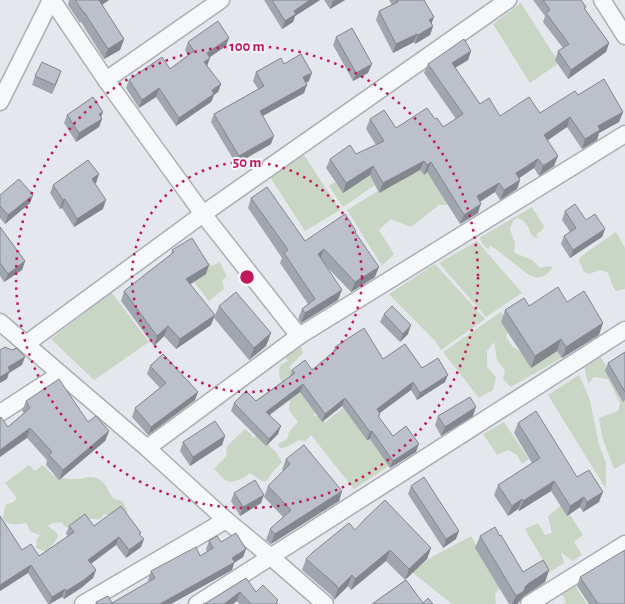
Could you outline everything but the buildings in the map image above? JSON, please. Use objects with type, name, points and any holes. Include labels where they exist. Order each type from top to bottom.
[{"type":"street","points":[[0,102],[52,0],[106,80],[202,214],[298,336]]},
{"type":"street","points":[[26,344],[202,214],[508,0]]},
{"type":"street","points":[[602,0],[625,36]]},
{"type":"street","points":[[106,80],[218,1]]},
{"type":"street","points":[[146,448],[298,336],[625,134]]},
{"type":"street","points":[[0,322],[325,604]]},
{"type":"street","points":[[196,604],[625,330]]},
{"type":"street","points":[[0,413],[60,374]]},
{"type":"street","points":[[83,604],[226,520]]},
{"type":"street","points":[[529,604],[625,544]]},
{"type":"green space","points":[[521,3],[559,63],[530,83],[493,24]]},
{"type":"green space","points":[[304,155],[340,210],[305,231],[270,177]]},
{"type":"green space","points":[[422,164],[448,204],[439,205],[411,227],[391,219],[379,230],[394,254],[382,266],[347,210]]},
{"type":"green space","points":[[368,169],[378,183],[343,207],[329,186],[340,179]]},
{"type":"green space","points":[[532,207],[544,226],[541,232],[536,235],[539,239],[532,236],[527,225],[520,219],[517,218],[513,221],[510,229],[515,244],[515,253],[532,260],[540,268],[553,267],[541,277],[526,273],[494,248],[489,246],[489,249],[485,247],[479,238]]},
{"type":"green space","points":[[616,232],[625,248],[625,289],[616,291],[607,272],[600,270],[589,274],[583,271],[579,262],[580,257]]},
{"type":"green space","points":[[477,241],[522,293],[486,317],[439,263]]},
{"type":"green space","points":[[220,262],[227,277],[222,280],[224,289],[209,301],[191,278],[209,263],[212,266]]},
{"type":"green space","points":[[435,264],[485,319],[441,350],[436,342],[389,294]]},
{"type":"green space","points":[[111,292],[149,342],[94,380],[51,339]]},
{"type":"green space","points":[[501,312],[511,326],[506,337],[512,346],[531,359],[554,345],[563,357],[511,387],[503,379],[505,370],[497,361],[494,342],[487,351],[487,367],[496,377],[493,390],[479,398],[443,352]]},
{"type":"green space","points":[[296,344],[302,348],[303,353],[289,367],[299,377],[316,412],[313,416],[323,415],[324,423],[347,405],[392,464],[354,489],[311,435],[306,441],[298,440],[285,447],[280,448],[278,444],[287,439],[289,432],[298,422],[289,410],[290,400],[294,395],[287,389],[279,375],[280,365],[288,361],[284,352]]},
{"type":"green space","points":[[598,353],[625,396],[625,463],[614,469],[602,437],[599,418],[618,411],[620,403],[608,379],[594,377],[588,384],[585,371],[585,362]]},
{"type":"green space","points":[[579,375],[590,400],[599,445],[606,463],[606,489],[548,395]]},
{"type":"green space","points":[[504,422],[529,459],[522,464],[517,455],[508,450],[497,455],[483,434]]},
{"type":"green space","points":[[245,429],[252,435],[252,438],[259,435],[268,440],[270,447],[276,452],[282,462],[266,481],[262,481],[250,473],[239,480],[230,482],[223,479],[214,469],[226,456],[227,446]]},
{"type":"green space","points":[[29,465],[35,471],[43,465],[52,475],[64,478],[97,478],[104,484],[114,499],[123,502],[127,510],[128,519],[104,514],[101,519],[80,521],[68,528],[62,522],[52,523],[48,526],[56,532],[58,536],[56,540],[46,551],[36,548],[37,539],[40,535],[31,532],[26,523],[11,524],[3,519],[5,505],[17,498],[5,483]]},
{"type":"green space","points":[[563,504],[583,535],[574,542],[582,555],[572,561],[561,552],[564,563],[550,572],[525,529],[538,523],[545,535],[552,533],[548,516]]},
{"type":"green space","points":[[471,536],[500,589],[495,593],[495,604],[452,604],[412,572],[430,558]]},
{"type":"green space","points":[[574,584],[587,604],[563,604],[566,602],[561,592]]}]
